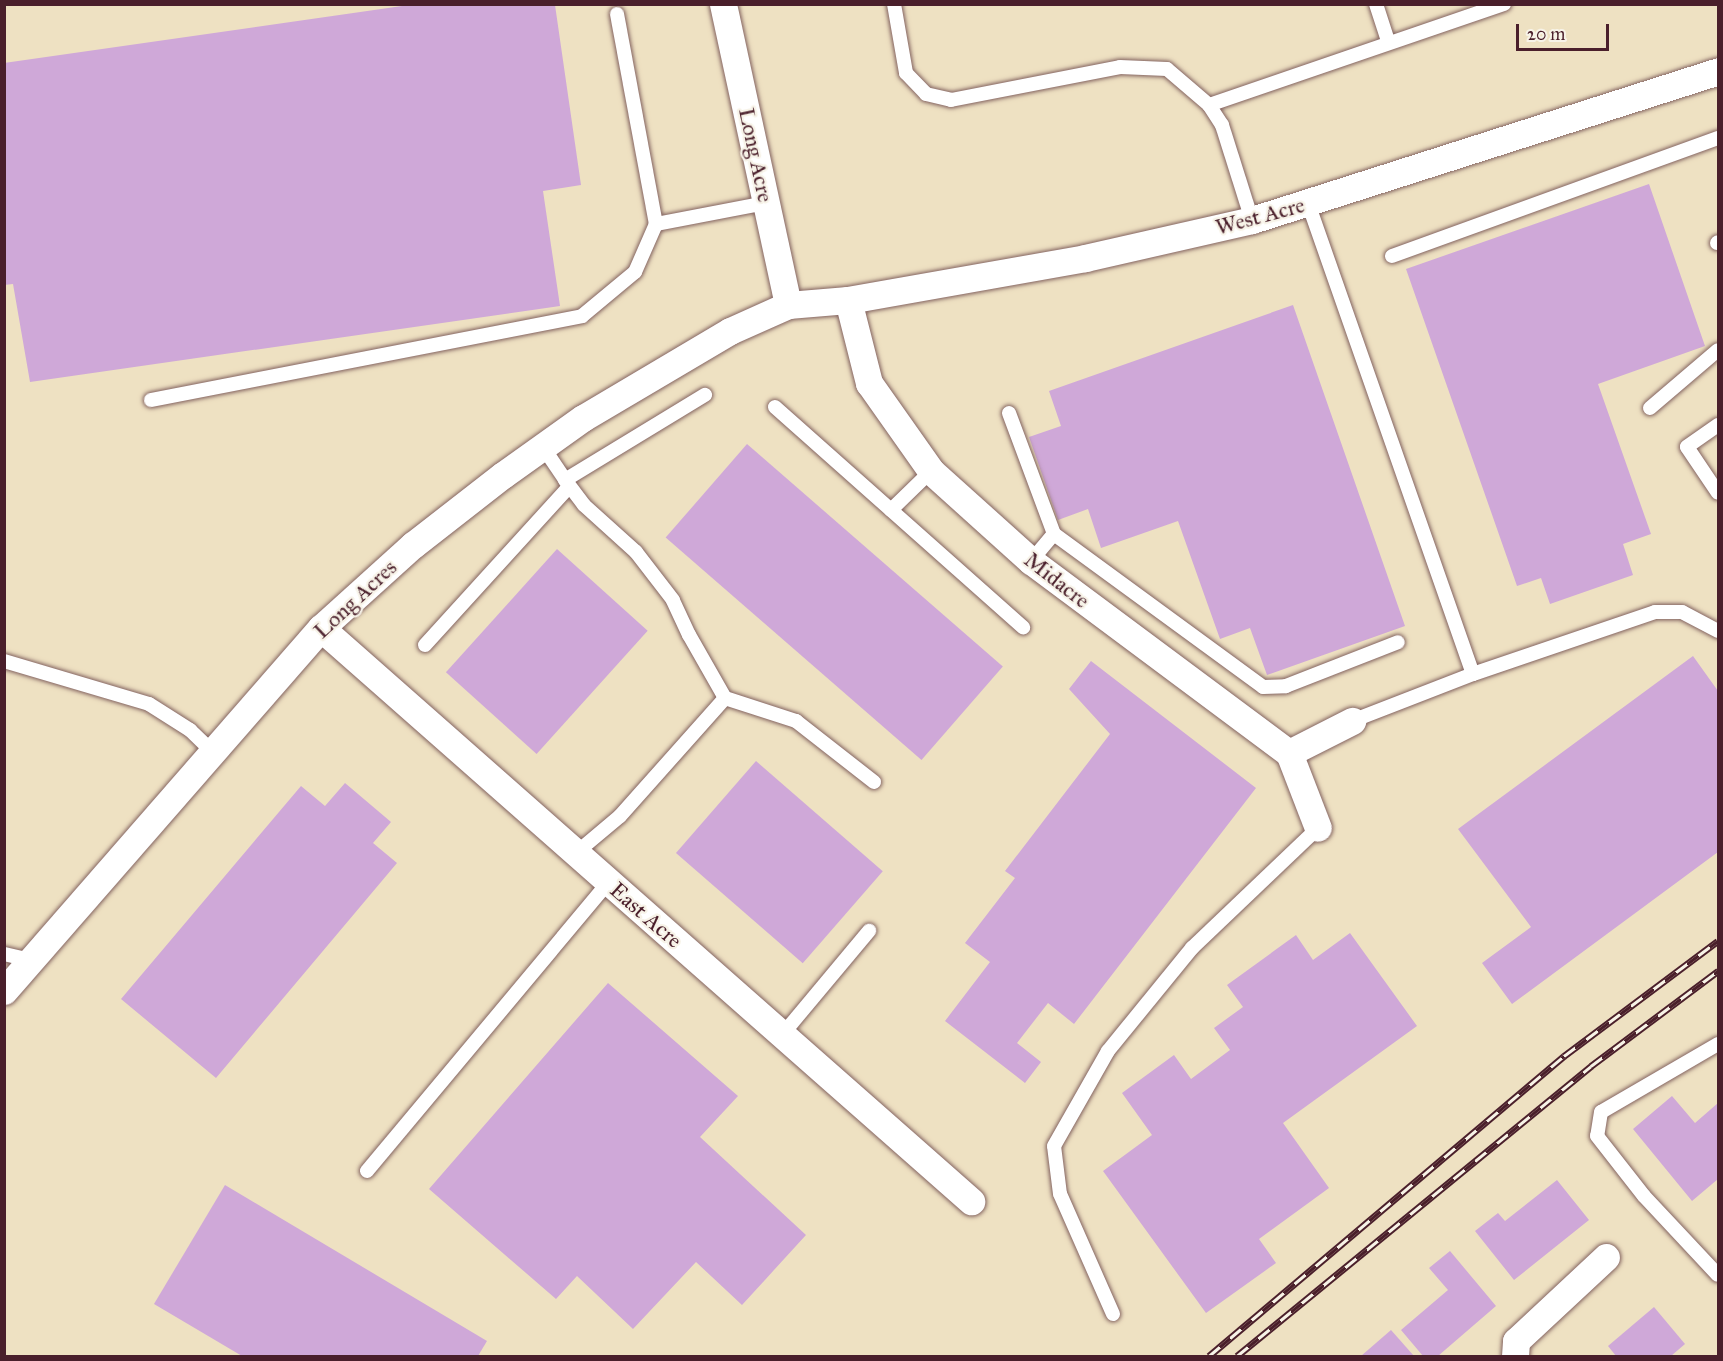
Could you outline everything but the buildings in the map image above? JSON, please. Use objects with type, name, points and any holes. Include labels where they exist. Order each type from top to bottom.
[{"type":"street","name":"Long Acre","points":[[723,4],[788,305]]},
{"type":"street","name":"West Acre","points":[[788,305],[848,300],[1085,258],[1252,220],[1719,71]]},
{"type":"street","name":"Midacre","points":[[848,300],[869,383],[931,471],[1031,561],[1289,753]]},
{"type":"street","name":"Long Acres","points":[[4,991],[17,957],[212,751],[321,628],[413,545],[583,418],[721,336],[788,305]]},
{"type":"street","name":"East Acre","points":[[321,628],[971,1201]]},
{"type":"street","points":[[1318,828],[1289,753],[1352,721]]},
{"type":"street","points":[[1515,1356],[1516,1341],[1606,1257]]},
{"type":"lane","points":[[894,4],[906,73],[926,94],[951,100],[1120,67],[1167,69],[1209,105],[1222,125],[1252,220]]},
{"type":"lane","points":[[1376,4],[1388,41]]},
{"type":"lane","points":[[1209,105],[1388,41],[1504,4]]},
{"type":"lane","points":[[151,400],[582,316],[635,272],[656,224],[617,14]]},
{"type":"lane","points":[[1392,256],[1719,138]]},
{"type":"lane","points":[[656,224],[766,203]]},
{"type":"lane","points":[[1308,203],[1473,674]]},
{"type":"lane","points":[[1650,408],[1719,350]]},
{"type":"lane","points":[[425,645],[567,484],[705,395]]},
{"type":"lane","points":[[776,407],[1023,627]]},
{"type":"lane","points":[[1010,412],[1054,534],[1263,687],[1286,686],[1398,642]]},
{"type":"lane","points":[[1719,425],[1687,447],[1719,493]]},
{"type":"lane","points":[[543,447],[567,484],[636,552],[674,600],[688,636],[725,698],[796,721],[874,782]]},
{"type":"lane","points":[[891,510],[931,471]]},
{"type":"lane","points":[[1031,561],[1054,534]]},
{"type":"lane","points":[[1352,721],[1473,674],[1654,612],[1682,612],[1719,631]]},
{"type":"lane","points":[[4,661],[149,704],[190,730],[212,751]]},
{"type":"lane","points":[[576,853],[620,816],[725,698]]},
{"type":"lane","points":[[1113,1314],[1060,1194],[1054,1146],[1108,1051],[1192,948],[1318,828]]},
{"type":"lane","points":[[367,1170],[609,882]]},
{"type":"lane","points":[[782,1035],[869,931]]},
{"type":"lane","points":[[1719,1044],[1601,1112],[1597,1136],[1644,1196],[1719,1275]]},
{"type":"railway","points":[[1209,1356],[1564,1056],[1718,941]]},
{"type":"railway","points":[[1237,1356],[1591,1066],[1718,971]]}]
